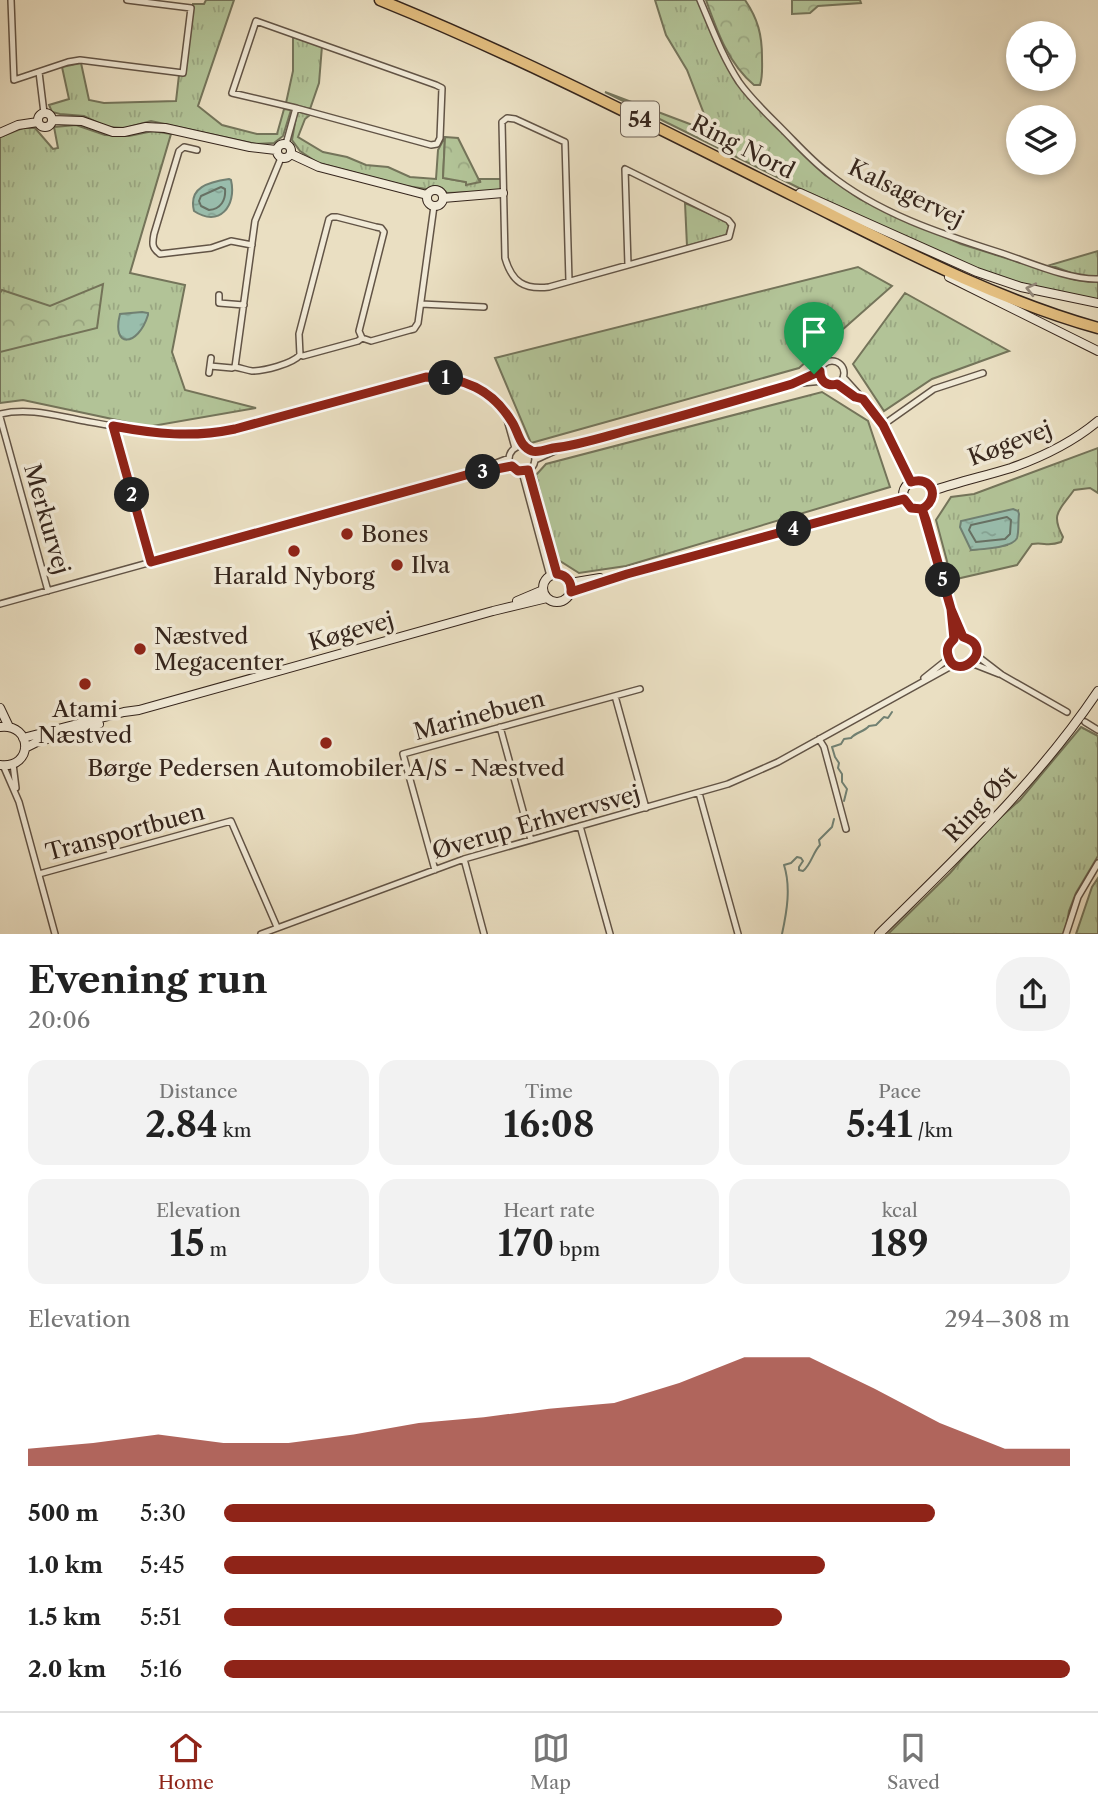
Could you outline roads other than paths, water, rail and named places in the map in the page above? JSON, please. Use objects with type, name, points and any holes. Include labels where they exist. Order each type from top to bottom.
[{"type":"highway","name":"Ring Nord","points":[[380,0],[571,85],[895,247]]},
{"type":"highway","name":"54","points":[[396,0],[574,81],[800,193]]},
{"type":"highway","name":"Ring Nord","points":[[800,193],[897,243],[984,283],[1098,326]]},
{"type":"highway","name":"54","points":[[895,247],[1004,295],[1070,320],[1098,326]]},
{"type":"street","points":[[11,0],[14,80],[68,61],[80,60],[183,73],[191,8],[127,0]]},
{"type":"street","name":"Kalsagervej","points":[[700,0],[725,58],[740,83],[757,104],[834,178],[861,196],[961,240],[1078,278],[1098,279]]},
{"type":"street","points":[[256,22],[442,88],[440,138],[437,144],[430,145],[296,108],[232,93],[256,22]]},
{"type":"street","points":[[39,72],[44,113]]},
{"type":"street","points":[[286,144],[296,108]]},
{"type":"street","points":[[44,113],[49,114],[52,120]]},
{"type":"street","points":[[44,113],[38,121],[41,127],[46,128],[52,120]]},
{"type":"street","points":[[569,281],[565,142],[511,118],[504,120],[505,258],[512,276],[529,288],[549,287],[729,237],[732,225],[729,220],[625,169],[628,265]]},
{"type":"street","points":[[52,120],[82,121],[113,132],[146,127],[164,128],[250,147],[285,158],[291,154]]},
{"type":"street","points":[[0,132],[38,121]]},
{"type":"street","points":[[235,367],[255,221],[281,144],[286,144]]},
{"type":"street","points":[[286,144],[290,146],[291,154]]},
{"type":"street","points":[[197,150],[184,147],[179,151],[154,234],[152,243],[155,250],[160,254],[188,251],[211,248],[231,241],[251,245]]},
{"type":"street","points":[[291,154],[319,167],[427,195]]},
{"type":"street","points":[[427,195],[432,190],[442,193],[442,203],[434,206]]},
{"type":"street","points":[[800,193],[977,272],[1021,287],[1098,303]]},
{"type":"street","points":[[443,198],[503,194]]},
{"type":"street","points":[[427,195],[429,203],[434,206]]},
{"type":"street","points":[[362,338],[370,341],[414,329],[418,323],[434,206]]},
{"type":"street","points":[[300,355],[299,334],[327,223],[332,217],[381,228],[384,232],[360,328],[362,338]]},
{"type":"street","points":[[895,247],[906,255],[1098,351]]},
{"type":"street","points":[[219,295],[218,306],[244,305]]},
{"type":"street","points":[[421,304],[484,307]]},
{"type":"street","points":[[211,358],[210,369],[235,367],[259,371],[293,361],[300,355],[362,338]]},
{"type":"street","points":[[506,416],[523,446],[533,452],[561,448],[792,384],[820,371],[824,363],[836,361],[844,368],[844,378],[883,425],[911,482]]},
{"type":"street","points":[[820,371],[823,381]]},
{"type":"street","points":[[883,425],[934,389],[983,373]]},
{"type":"street","points":[[0,415],[27,410],[167,435],[211,434],[426,377],[441,377],[472,385],[485,392],[500,406],[506,416],[515,448]]},
{"type":"street","points":[[792,384],[823,381],[830,385],[837,384],[844,378]]},
{"type":"street","points":[[837,384],[855,397],[863,399]]},
{"type":"street","name":"Merkurvej","points":[[0,415],[48,591]]},
{"type":"street","name":"Køgevej","points":[[932,491],[1013,467],[1049,452],[1098,421]]},
{"type":"street","points":[[113,426],[151,562]]},
{"type":"street","points":[[466,475],[509,458],[515,448],[523,446]]},
{"type":"street","points":[[535,460],[561,448]]},
{"type":"street","points":[[509,458],[514,469],[525,471],[533,466],[533,452]]},
{"type":"street","points":[[0,604],[466,475],[512,466]]},
{"type":"street","points":[[525,471],[554,575]]},
{"type":"street","points":[[916,480],[925,482],[932,491],[931,502],[922,509],[911,508],[904,499],[904,489],[916,480]]},
{"type":"street","points":[[571,587],[904,499]]},
{"type":"street","points":[[922,509],[951,609],[963,637]]},
{"type":"street","points":[[554,575],[564,576],[571,587],[566,598],[559,602],[545,594],[544,583],[554,575]]},
{"type":"street","name":"Køgevej","points":[[25,748],[139,710],[545,594]]},
{"type":"street","points":[[951,609],[954,639],[947,650],[949,658],[955,664],[963,666],[971,663],[976,655],[975,645],[963,637],[954,639]]},
{"type":"street","points":[[976,655],[1002,675],[1067,712]]},
{"type":"street","name":"Øverup Erhvervsvej","points":[[914,686],[949,658]]},
{"type":"street","points":[[971,663],[1002,675]]},
{"type":"street","name":"Øverup Erhvervsvej","points":[[263,934],[464,859],[745,778],[955,664]]},
{"type":"street","name":"Marinebuen","points":[[435,870],[403,754],[640,689]]},
{"type":"street","name":"Ring Øst","points":[[880,934],[1016,795],[1098,691]]},
{"type":"street","points":[[615,696],[646,808]]},
{"type":"street","points":[[0,708],[4,727],[19,732],[25,748],[23,756],[13,764],[2,765],[17,795]]},
{"type":"street","name":"Køgevej","points":[[23,738],[139,710]]},
{"type":"street","points":[[1085,722],[1098,730]]},
{"type":"street","points":[[500,727],[531,840]]},
{"type":"street","points":[[819,739],[824,747],[846,829]]},
{"type":"street","points":[[13,764],[17,795],[55,934]]},
{"type":"street","points":[[699,793],[738,934]]},
{"type":"street","name":"Transportbuen","points":[[39,874],[231,821],[277,927]]},
{"type":"street","points":[[580,827],[610,934]]},
{"type":"street","points":[[464,859],[484,934]]},
{"type":"street","points":[[1066,934],[1078,897],[1098,863]]},
{"type":"water","points":[[229,179],[231,198],[224,212],[211,217],[194,211],[194,196],[197,191],[208,184]]},
{"type":"water","points":[[148,313],[144,326],[132,338],[122,338],[118,325],[120,314]]},
{"type":"water","points":[[1013,509],[1019,514],[1018,536],[1014,541],[997,547],[971,550],[960,527],[961,521]]},
{"type":"waterway","points":[[844,801],[847,789],[842,782],[839,763],[832,747],[869,726],[876,725],[884,717],[888,718],[892,712]]},
{"type":"waterway","points":[[782,934],[788,890],[784,865],[797,857],[801,858],[803,861],[799,870],[803,871],[820,845],[819,840],[832,827],[834,819]]},
{"type":"place","name":"Bones","points":[[347,534]]},
{"type":"place","name":"Harald Nyborg","points":[[294,551]]},
{"type":"place","name":"Ilva","points":[[397,565]]},
{"type":"place","name":"Næstved Megacenter","points":[[140,649]]},
{"type":"place","name":"Atami Næstved","points":[[85,684]]},
{"type":"place","name":"Børge Pedersen Automobiler A/S - Næstved","points":[[326,743]]}]
